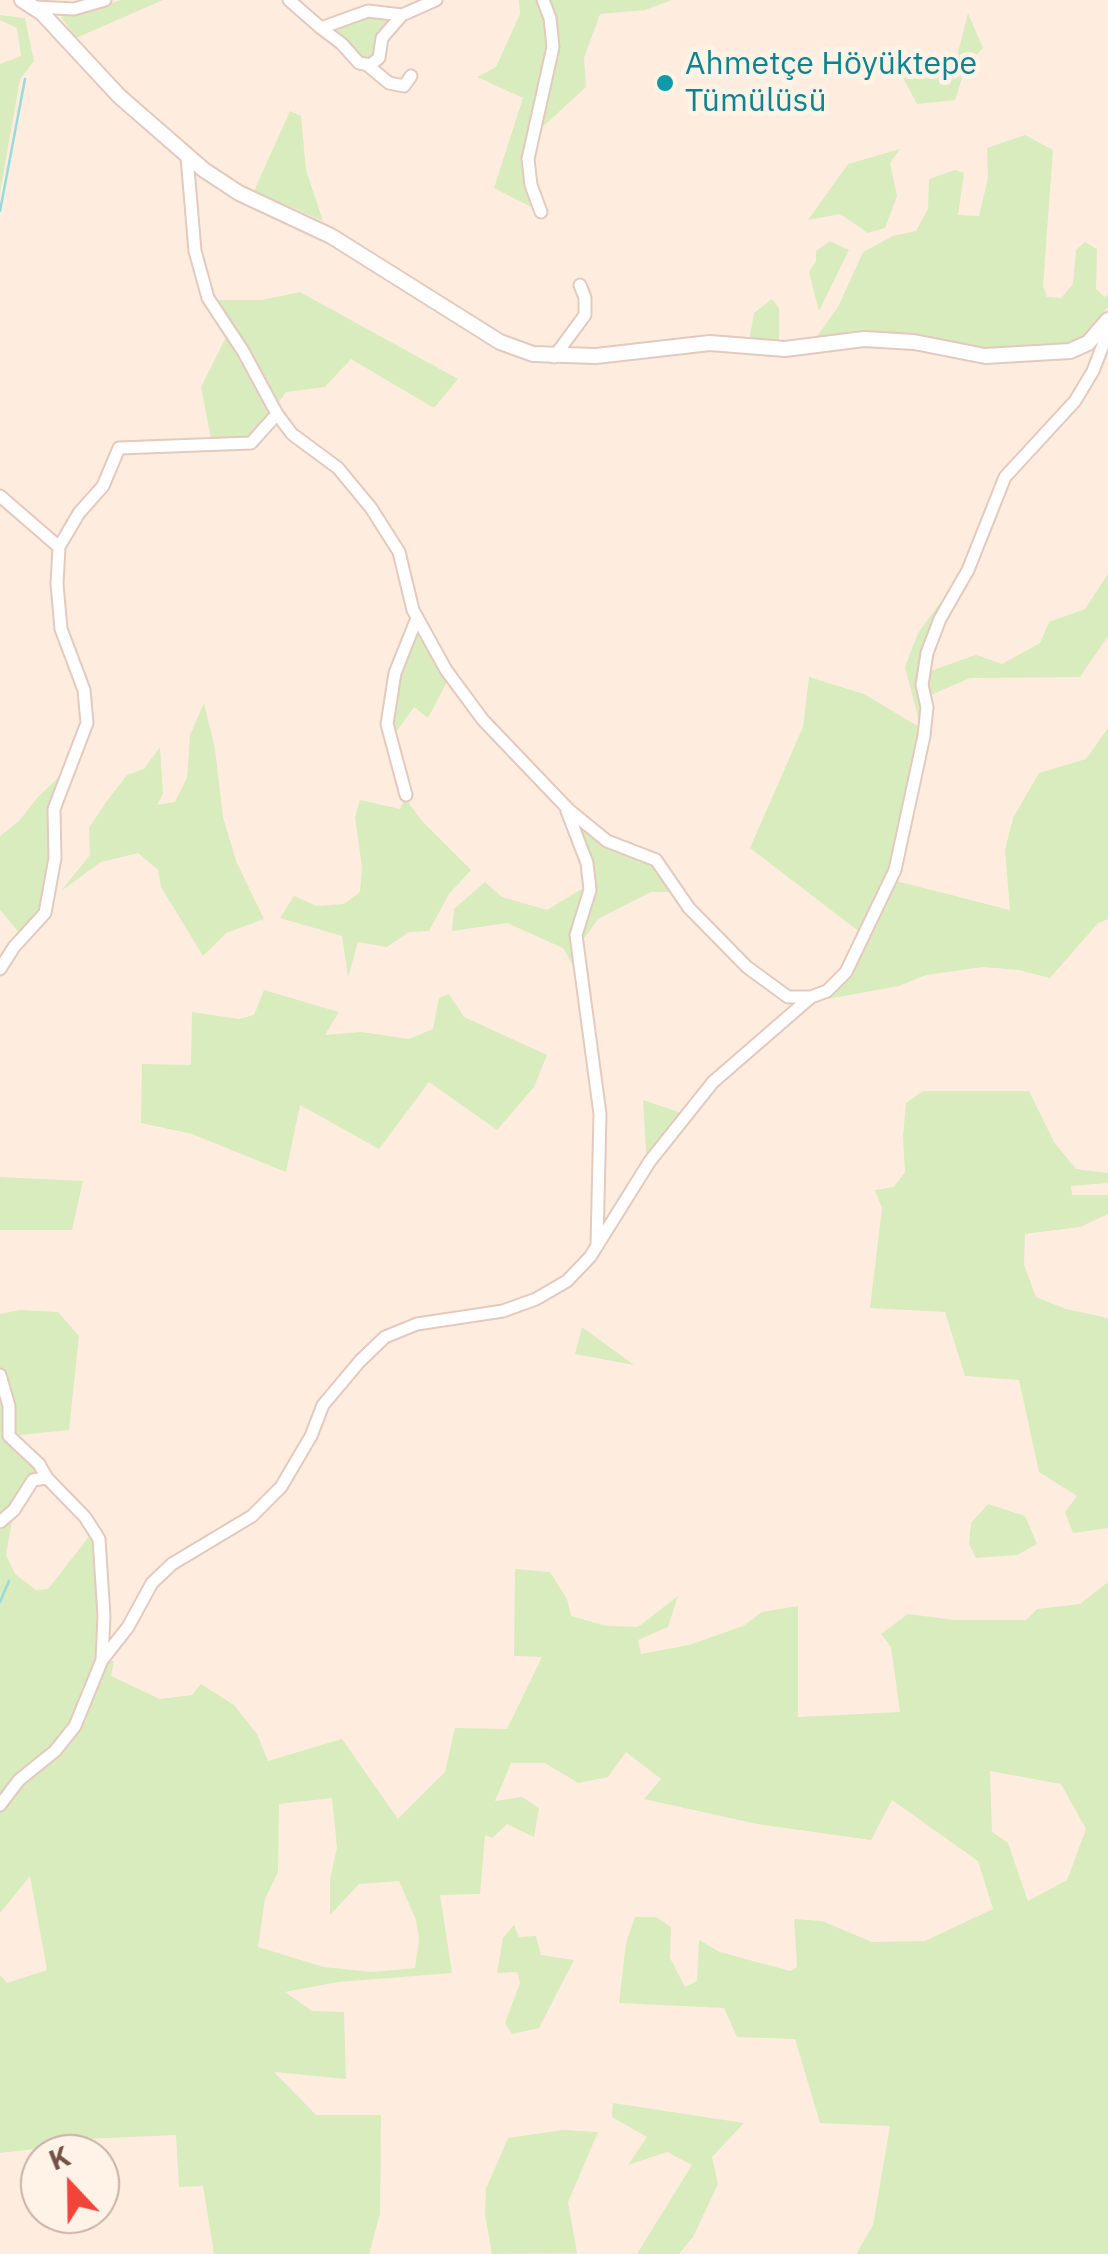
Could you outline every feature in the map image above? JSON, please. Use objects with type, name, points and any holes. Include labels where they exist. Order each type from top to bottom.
[{"type":"street","points":[[29,3],[74,9],[106,0]]},
{"type":"street","points":[[289,0],[359,63],[366,64],[380,58],[382,38],[402,15],[436,0]]},
{"type":"street","points":[[354,0],[368,10],[402,15]]},
{"type":"street","points":[[541,212],[530,185],[528,159],[553,46],[550,18],[542,0]]},
{"type":"street","points":[[29,3],[119,96],[187,157],[238,193],[362,254],[500,342],[554,357],[596,356],[710,342],[785,349],[864,338],[914,342],[985,356],[1070,351],[1088,343],[1108,320]]},
{"type":"street","points":[[321,28],[368,10]]},
{"type":"street","points":[[366,64],[389,83],[404,86],[410,76]]},
{"type":"street","points":[[187,157],[196,251],[208,298],[292,434],[338,468],[371,508],[398,552],[417,618],[446,670],[482,720],[566,807],[607,841],[656,860],[709,930],[788,998],[827,992],[846,972],[895,870],[924,736],[927,707],[922,685],[927,653],[940,619],[968,570],[1005,477],[1075,401],[1094,371],[1108,332]]},
{"type":"street","points":[[554,357],[585,315],[580,285]]},
{"type":"street","points":[[0,970],[14,947],[45,913],[55,858],[54,809],[86,723],[84,690],[61,628],[56,584],[59,547],[78,513],[104,486],[119,448],[250,443],[277,414]]},
{"type":"street","points":[[0,496],[59,547]]},
{"type":"street","points":[[406,795],[387,724],[395,673],[417,618]]},
{"type":"street","points":[[566,807],[586,863],[590,890],[576,936],[600,1114],[597,1244]]},
{"type":"street","points":[[102,1660],[128,1627],[152,1583],[172,1564],[252,1516],[281,1488],[311,1436],[323,1405],[385,1337],[417,1324],[504,1310],[536,1299],[566,1281],[590,1257],[650,1161],[713,1082],[811,997]]},
{"type":"street","points":[[0,1375],[9,1406],[9,1436],[85,1517],[99,1540],[104,1616],[102,1660],[76,1726],[55,1751],[19,1780],[0,1805]]},
{"type":"street","points":[[0,1522],[14,1510],[33,1480],[48,1478]]},
{"type":"green space","points":[[121,0],[163,0],[76,38],[61,17]]},
{"type":"green space","points":[[519,0],[539,0],[548,19],[549,47],[525,156],[535,209],[494,188],[523,98],[477,77],[496,67],[520,14]]},
{"type":"green space","points":[[546,0],[672,0],[645,10],[600,14],[584,58],[586,87],[537,132],[549,84]]},
{"type":"green space","points":[[968,13],[983,48],[966,66],[955,100],[917,104],[893,59],[951,80]]},
{"type":"green space","points":[[368,14],[395,17],[376,55],[370,61],[360,61],[327,29]]},
{"type":"green space","points":[[0,15],[25,18],[34,61],[20,79],[0,193],[0,64],[21,56],[17,28],[0,20]]},
{"type":"green space","points":[[290,111],[301,116],[306,170],[323,221],[254,191]]},
{"type":"green space","points":[[1025,135],[1053,150],[1043,286],[1047,297],[1061,298],[1073,284],[1076,250],[1085,242],[1097,249],[1096,289],[1104,297],[1108,295],[1108,306],[1087,339],[1069,345],[984,351],[890,335],[842,333],[814,340],[838,307],[863,252],[893,236],[916,231],[928,209],[929,179],[955,170],[964,173],[958,215],[979,216],[988,178],[987,148]]},
{"type":"green space","points":[[900,149],[890,163],[897,196],[885,228],[868,233],[840,214],[808,220],[848,164]]},
{"type":"green space","points":[[830,241],[849,250],[819,311],[809,272],[816,261],[816,251]]},
{"type":"green space","points":[[300,292],[458,379],[434,408],[351,359],[325,387],[286,392],[251,443],[212,444],[201,387],[226,337],[215,300],[262,300]]},
{"type":"green space","points":[[772,299],[779,308],[779,343],[749,341],[754,313]]},
{"type":"green space","points":[[1108,574],[1108,636],[1080,677],[970,678],[931,695],[927,684],[930,671],[976,655],[1002,664],[1040,643],[1049,622],[1085,609]]},
{"type":"green space","points":[[950,589],[934,621],[922,729],[890,869],[861,933],[750,848],[803,727],[809,677],[864,694],[921,728],[905,667],[918,633]]},
{"type":"green space","points":[[418,627],[448,680],[428,718],[414,707],[394,735],[391,723],[400,675]]},
{"type":"green space","points":[[204,703],[215,749],[223,817],[236,861],[264,919],[226,933],[203,956],[161,887],[158,870],[138,853],[101,862],[61,891],[90,855],[89,828],[106,802],[127,775],[144,769],[160,747],[163,794],[157,805],[175,802],[187,778],[190,735]]},
{"type":"green space","points":[[1108,728],[1108,919],[1098,923],[1050,978],[983,967],[926,975],[899,986],[817,1001],[849,973],[896,881],[1010,910],[1005,850],[1013,818],[1039,773],[1086,759]]},
{"type":"green space","points":[[70,766],[54,809],[45,913],[23,937],[0,910],[0,836]]},
{"type":"green space","points":[[405,798],[422,821],[471,870],[449,894],[429,931],[409,932],[387,947],[358,942],[348,977],[342,936],[280,918],[294,896],[317,906],[344,904],[360,892],[362,867],[355,817],[360,800],[400,809]]},
{"type":"green space","points":[[579,824],[604,847],[654,863],[677,892],[651,892],[598,919],[581,943],[589,862]]},
{"type":"green space","points":[[485,882],[502,897],[547,910],[585,887],[576,970],[563,948],[507,923],[452,931],[454,909]]},
{"type":"green space","points":[[264,990],[339,1012],[325,1035],[361,1032],[409,1039],[433,1029],[439,998],[449,994],[464,1017],[547,1055],[534,1087],[497,1130],[429,1082],[379,1149],[300,1105],[286,1172],[192,1134],[141,1123],[142,1064],[191,1065],[192,1012],[239,1019],[254,1015]]},
{"type":"green space","points":[[923,1091],[1029,1091],[1054,1142],[1076,1169],[1108,1173],[1108,1183],[1071,1186],[1072,1195],[1108,1195],[1108,1214],[1080,1227],[1025,1234],[1024,1265],[1036,1297],[1066,1309],[1108,1318],[1108,1528],[1073,1533],[1065,1512],[1077,1496],[1039,1472],[1019,1380],[965,1376],[945,1312],[870,1308],[882,1208],[875,1190],[894,1187],[905,1172],[906,1103]]},
{"type":"green space","points":[[643,1100],[688,1115],[647,1168]]},
{"type":"green space","points":[[0,1177],[83,1181],[72,1230],[0,1230]]},
{"type":"green space","points":[[20,1310],[58,1312],[79,1336],[69,1430],[10,1436],[44,1476],[0,1517],[0,1314]]},
{"type":"green space","points":[[582,1327],[634,1365],[575,1354]]},
{"type":"green space","points":[[988,1504],[1025,1516],[1037,1544],[1017,1555],[976,1558],[969,1544],[971,1523]]},
{"type":"green space","points":[[13,1515],[6,1555],[15,1574],[36,1590],[48,1589],[91,1534],[96,1540],[99,1660],[72,1724],[52,1750],[0,1796],[0,1531],[2,1523]]},
{"type":"green space","points":[[515,1569],[550,1572],[567,1599],[571,1616],[607,1626],[638,1627],[678,1596],[668,1627],[638,1640],[641,1654],[689,1645],[743,1626],[762,1612],[798,1606],[798,1717],[900,1712],[891,1647],[881,1634],[908,1614],[955,1620],[1026,1620],[1037,1609],[1080,1604],[1108,1582],[1108,2254],[856,2254],[873,2225],[890,2126],[820,2123],[795,2039],[737,2037],[724,2008],[619,2003],[626,1943],[635,1917],[656,1917],[671,1927],[670,1958],[685,1987],[697,1981],[699,1940],[720,1952],[790,1971],[797,1967],[794,1919],[822,1921],[872,1942],[925,1941],[993,1909],[978,1861],[892,1800],[871,1840],[757,1824],[644,1799],[661,1779],[626,1752],[608,1777],[578,1783],[545,1763],[511,1763],[495,1801],[522,1797],[539,1808],[534,1837],[507,1824],[492,1838],[485,1835],[480,1894],[440,1895],[452,1973],[338,1982],[285,1992],[312,2011],[344,2012],[346,2079],[274,2072],[316,2115],[381,2115],[380,2214],[369,2254],[214,2254],[203,2186],[179,2187],[176,2135],[20,2134],[20,2151],[0,2153],[0,1975],[7,1983],[47,1970],[30,1876],[0,1913],[0,1812],[22,1782],[56,1756],[84,1720],[107,1661],[114,1661],[111,1676],[160,1699],[192,1695],[201,1684],[234,1705],[257,1734],[268,1761],[342,1739],[398,1819],[445,1772],[455,1728],[507,1729],[542,1657],[514,1656]],"holes":[[[990,1771],[1061,1784],[1086,1829],[1067,1880],[1028,1901],[1008,1843],[992,1832]],[[332,1798],[337,1847],[330,1880],[330,1915],[359,1884],[399,1881],[416,1920],[419,1939],[415,1968],[373,1972],[324,1967],[258,1947],[265,1899],[278,1872],[279,1804]]]},
{"type":"green space","points":[[514,1925],[519,1937],[536,1936],[541,1955],[574,1960],[539,2028],[512,2034],[505,2023],[520,1983],[517,1972],[497,1973],[503,1938]]},
{"type":"green space","points":[[613,2103],[744,2123],[712,2157],[718,2184],[693,2237],[679,2254],[637,2254],[692,2165],[667,2152],[628,2165],[647,2137],[612,2117]]},
{"type":"green space","points":[[563,2130],[598,2132],[568,2202],[577,2253],[492,2254],[485,2214],[486,2189],[508,2138]]},
{"type":"waterway","points":[[0,211],[25,79]]},
{"type":"waterway","points":[[0,1602],[9,1581]]},
{"type":"place","name":"Ahmetçe Höyüktepe Tümülüsü","points":[[665,83]]}]
